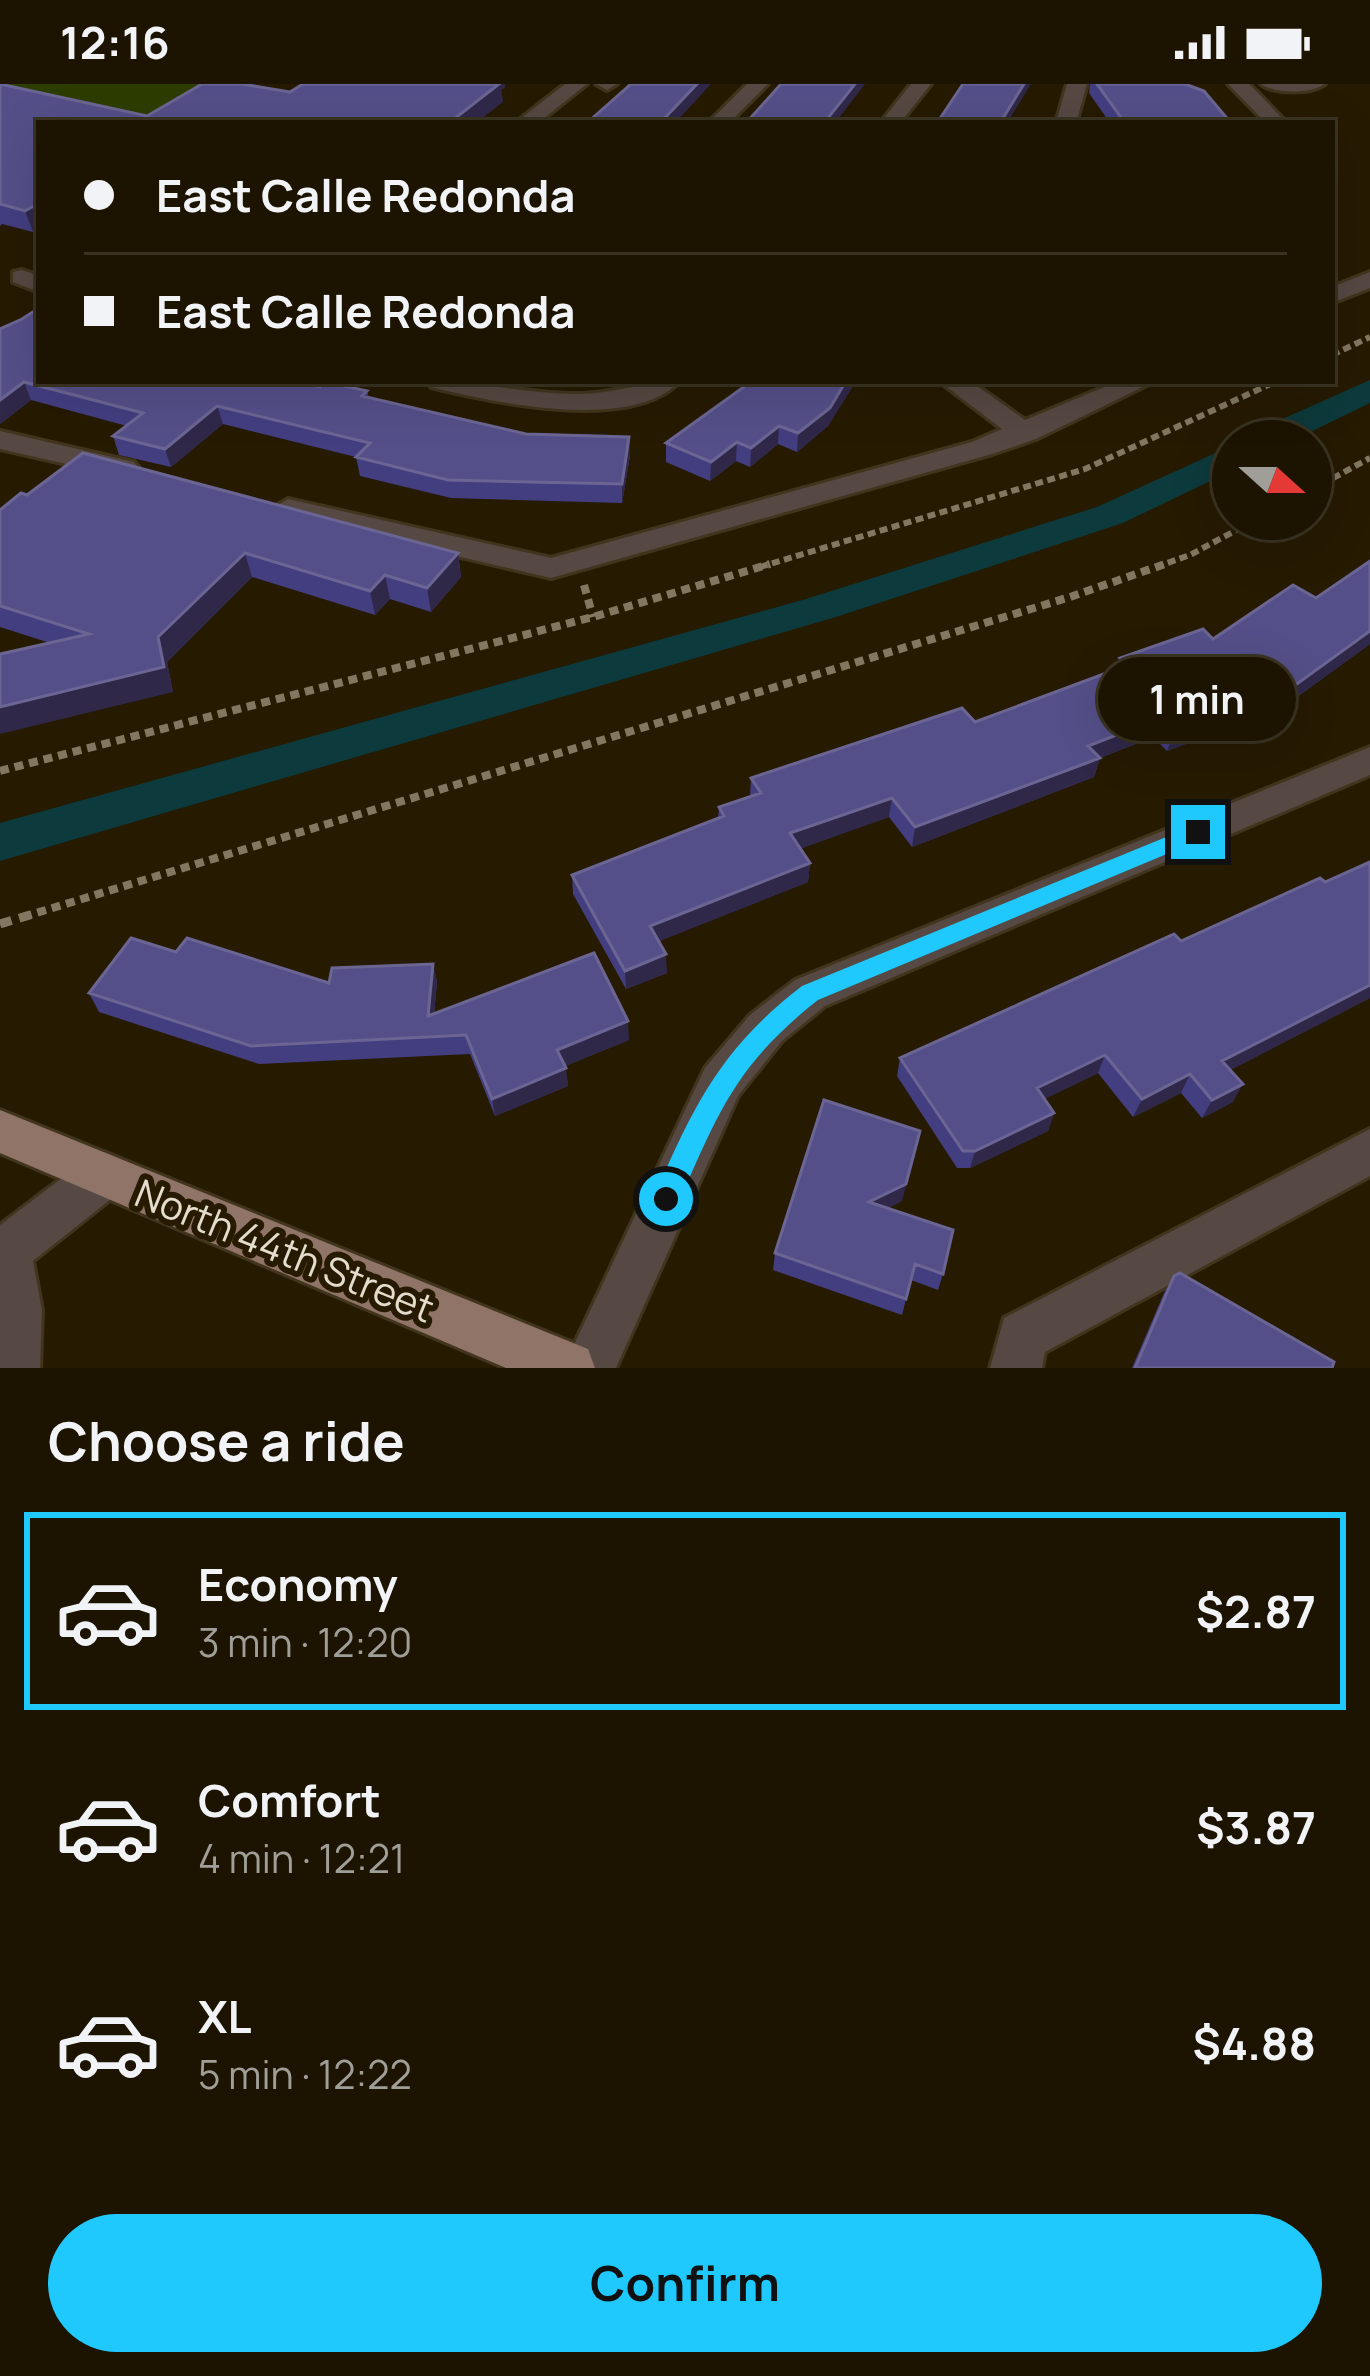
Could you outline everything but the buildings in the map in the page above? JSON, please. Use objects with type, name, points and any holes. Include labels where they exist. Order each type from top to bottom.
[{"type":"main road","name":"North 44th Street","points":[[0,1131],[569,1368]]},
{"type":"street","points":[[529,120],[577,84]]},
{"type":"street","points":[[562,120],[606,84]]},
{"type":"street","points":[[721,120],[758,84]]},
{"type":"street","points":[[892,120],[921,84]]},
{"type":"street","points":[[1067,120],[1077,84]]},
{"type":"street","points":[[1238,84],[1274,120]]},
{"type":"street","points":[[1271,84],[1315,84]]},
{"type":"street","points":[[1335,294],[1364,274]]},
{"type":"street","points":[[458,384],[547,400],[617,397],[658,384]]},
{"type":"street","points":[[956,384],[1026,433]]},
{"type":"street","points":[[262,502],[494,559],[551,568],[881,479],[1026,433],[1135,384]]},
{"type":"street","points":[[0,440],[155,476]]},
{"type":"street","points":[[589,1368],[721,1082],[766,1028],[810,993],[1370,760]]},
{"type":"street","points":[[1016,1368],[1022,1336],[1370,1151]]},
{"type":"street","points":[[14,1368],[18,1302],[14,1275],[2,1255],[104,1175]]},
{"type":"path","points":[[1335,354],[1370,337]]},
{"type":"path","points":[[0,771],[572,623],[1085,469],[1270,384]]},
{"type":"path","points":[[1332,479],[1370,458]]},
{"type":"path","points":[[0,924],[1070,597],[1190,555],[1218,540]]},
{"type":"green space","points":[[0,84],[221,84],[156,120],[139,120]]},
{"type":"waterway","points":[[1308,420],[1370,390]]},
{"type":"waterway","points":[[0,842],[821,608],[1110,515],[1212,466]]},
{"type":"route","points":[[666,1199],[721,1082],[766,1028],[810,993],[1198,832]]}]
